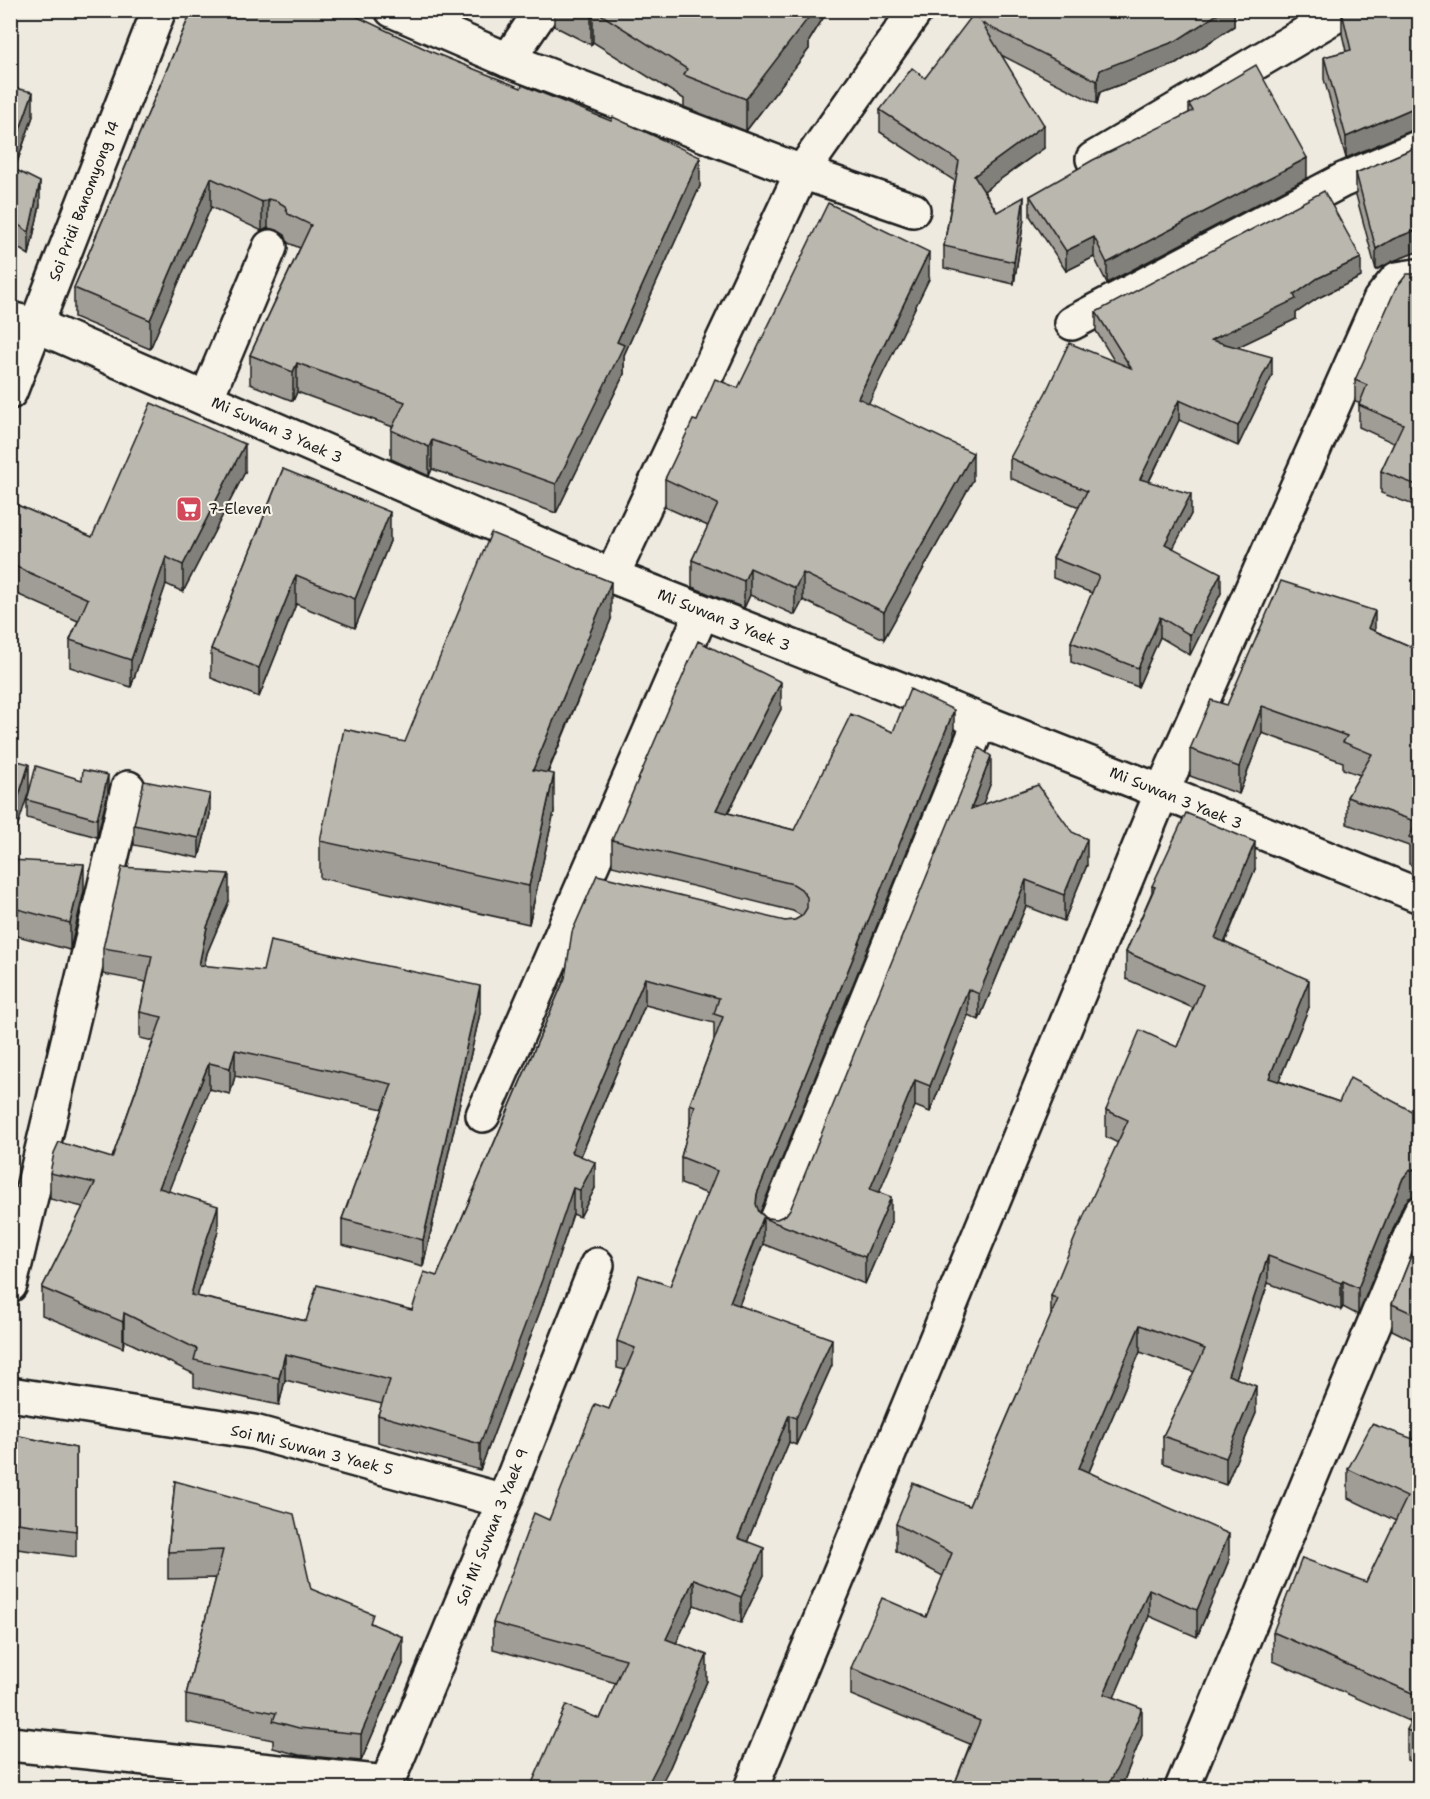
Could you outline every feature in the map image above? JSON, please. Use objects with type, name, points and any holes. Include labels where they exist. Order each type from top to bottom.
[{"type":"street","name":"Soi Pridi Banomyong 14","points":[[10,392],[23,322],[159,10]]},
{"type":"street","points":[[392,10],[508,60],[802,172],[913,210]]},
{"type":"street","points":[[508,60],[542,10]]},
{"type":"street","points":[[612,576],[802,172],[916,10]]},
{"type":"street","points":[[1093,159],[1345,10]]},
{"type":"street","points":[[1072,322],[1343,180],[1419,147]]},
{"type":"street","points":[[206,399],[270,247]]},
{"type":"street","points":[[751,1788],[1162,792],[1380,300],[1397,279],[1419,277]]},
{"type":"street","name":"Mi Suwan 3 Yaek 3","points":[[23,322],[612,576],[1162,792],[1419,896]]},
{"type":"street","points":[[483,1115],[598,882],[702,612]]},
{"type":"street","points":[[774,1227],[980,722]]},
{"type":"street","points":[[10,1285],[128,788]]},
{"type":"street","points":[[1182,1788],[1419,1214]]},
{"type":"street","name":"Soi Mi Suwan 3 Yaek 9","points":[[386,1786],[504,1501],[597,1264]]},
{"type":"street","name":"Soi Mi Suwan 3 Yaek 5","points":[[10,1394],[254,1432],[504,1501]]},
{"type":"street","points":[[10,1744],[386,1786]]},
{"type":"building","points":[[192,10],[343,10],[432,52],[611,121],[613,117],[700,157],[617,342],[624,345],[556,484],[432,440],[429,447],[391,430],[405,402],[297,363],[293,372],[250,355],[311,225],[288,214],[285,206],[277,201],[268,199],[262,202],[211,178],[150,320],[74,288]]},
{"type":"building","points":[[594,10],[808,10],[806,15],[809,17],[746,99],[684,75],[687,69]]},
{"type":"building","points":[[983,10],[1224,10],[1176,41],[1100,70],[1097,81],[982,23],[1044,125],[974,176],[997,212],[1024,197],[1014,262],[944,246],[959,161],[880,110],[912,68],[925,78],[975,12],[979,18]]},
{"type":"building","points":[[1344,10],[1419,10],[1419,107],[1346,137],[1324,57],[1351,50],[1342,12]]},
{"type":"building","points":[[1256,65],[1307,158],[1107,263],[1094,237],[1066,251],[1030,196],[1093,160],[1193,111],[1189,104]]},
{"type":"building","points":[[10,87],[33,92],[10,158]]},
{"type":"building","points":[[1419,146],[1419,229],[1393,239],[1376,249],[1356,173]]},
{"type":"building","points":[[10,167],[40,182],[29,232],[10,219]]},
{"type":"building","points":[[1324,191],[1361,258],[1318,278],[1294,295],[1296,299],[1211,340],[1272,357],[1238,426],[1179,400],[1140,479],[1191,494],[1165,544],[1221,573],[1190,635],[1160,617],[1138,668],[1071,642],[1099,576],[1053,558],[1087,491],[1010,458],[1046,392],[1069,343],[1131,368],[1096,312]]},
{"type":"building","points":[[828,203],[929,252],[858,398],[973,453],[884,612],[803,573],[795,588],[750,568],[744,581],[692,560],[718,504],[665,479],[693,420],[697,421],[715,379],[738,388]]},
{"type":"building","points":[[1407,274],[1419,274],[1419,486],[1381,471],[1403,424],[1359,405],[1367,385],[1355,380],[1396,288]]},
{"type":"building","points":[[151,403],[245,444],[183,565],[166,557],[131,660],[70,640],[88,599],[10,564],[10,502],[92,537]]},
{"type":"building","points":[[283,469],[390,512],[355,599],[296,575],[259,668],[211,649]]},
{"type":"building","points":[[491,533],[611,582],[533,770],[554,774],[529,886],[320,841],[344,729],[405,742]]},
{"type":"building","points":[[1281,581],[1375,611],[1368,628],[1419,650],[1419,841],[1409,837],[1417,822],[1347,797],[1372,754],[1343,742],[1347,736],[1262,706],[1239,767],[1190,749],[1211,700],[1227,705]]},
{"type":"building","points":[[698,641],[781,682],[716,810],[794,830],[851,714],[893,732],[910,689],[954,710],[757,1194],[756,1204],[759,1212],[766,1218],[777,1219],[786,1215],[791,1208],[979,748],[991,756],[971,809],[1038,785],[1072,832],[1087,839],[1064,895],[1026,880],[979,994],[968,989],[930,1086],[915,1080],[870,1189],[891,1197],[865,1257],[763,1218],[730,1302],[832,1339],[796,1418],[789,1415],[738,1538],[764,1548],[741,1597],[694,1579],[666,1639],[707,1655],[670,1741],[646,1788],[530,1788],[566,1705],[600,1719],[626,1659],[493,1623],[534,1513],[549,1520],[595,1404],[609,1409],[635,1348],[617,1341],[639,1275],[670,1286],[717,1171],[681,1157],[695,1106],[690,1104],[723,1017],[714,1014],[719,998],[645,978],[571,1152],[595,1162],[580,1190],[573,1188],[542,1280],[480,1444],[378,1415],[390,1380],[285,1354],[279,1378],[194,1360],[197,1349],[124,1313],[123,1322],[42,1288],[95,1183],[50,1173],[59,1142],[112,1158],[162,1017],[140,1012],[152,956],[103,948],[122,867],[229,874],[207,927],[199,965],[263,971],[270,941],[480,986],[423,1240],[342,1219],[392,1084],[235,1050],[230,1068],[209,1063],[159,1188],[218,1206],[191,1295],[306,1321],[317,1285],[412,1310],[424,1272],[437,1276],[565,978],[572,932],[597,875],[785,921],[795,920],[802,916],[807,908],[807,897],[793,884],[612,840]]},
{"type":"building","points":[[10,759],[29,764],[10,824]]},
{"type":"building","points":[[36,766],[82,780],[83,770],[108,775],[97,819],[27,800]]},
{"type":"building","points":[[144,781],[210,794],[199,838],[134,825]]},
{"type":"building","points":[[1186,813],[1255,842],[1215,938],[1309,980],[1269,1078],[1339,1102],[1350,1078],[1419,1115],[1419,1168],[1409,1171],[1403,1178],[1358,1288],[1268,1256],[1228,1375],[1256,1386],[1226,1458],[1163,1436],[1205,1349],[1140,1325],[1079,1468],[1229,1534],[1197,1610],[1149,1589],[1104,1694],[1142,1708],[1107,1788],[953,1788],[980,1721],[851,1668],[882,1598],[926,1617],[952,1553],[896,1524],[913,1483],[969,1506],[1058,1299],[1051,1296],[1085,1213],[1128,1120],[1106,1110],[1140,1030],[1177,1047],[1203,985],[1126,952],[1155,887],[1152,886]]},
{"type":"building","points":[[10,860],[84,864],[70,923],[10,907]]},
{"type":"building","points":[[1419,1236],[1419,1313],[1418,1316],[1392,1304]]},
{"type":"building","points":[[1372,1424],[1419,1441],[1419,1696],[1273,1632],[1302,1558],[1366,1582],[1407,1497],[1348,1469]]},
{"type":"building","points":[[10,1434],[76,1448],[76,1531],[10,1522]]},
{"type":"building","points":[[175,1481],[294,1514],[311,1589],[373,1614],[370,1623],[403,1637],[361,1734],[299,1728],[273,1721],[276,1713],[186,1695],[223,1550],[168,1552]]},
{"type":"building","points":[[1419,1701],[1419,1735],[1407,1730]]},
{"type":"building","points":[[404,1781],[430,1788],[401,1788]]},
{"type":"place","name":"7-Eleven","points":[[189,509]]}]
